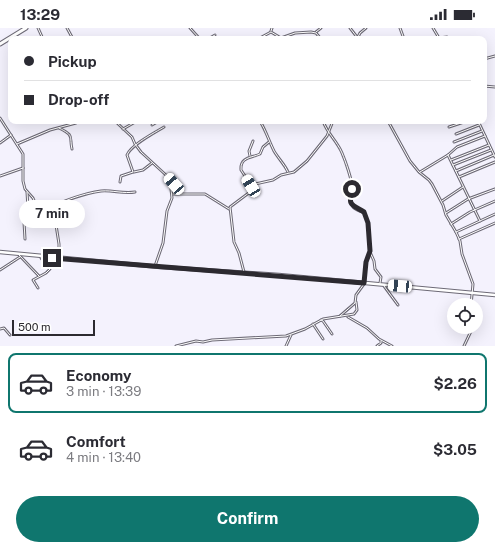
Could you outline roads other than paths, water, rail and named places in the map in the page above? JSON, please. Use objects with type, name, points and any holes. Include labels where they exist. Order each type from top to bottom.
[{"type":"main road","points":[[13,36],[26,28]]},
{"type":"street","points":[[190,28],[197,36]]},
{"type":"street","points":[[264,36],[271,32],[272,28]]},
{"type":"street","points":[[288,36],[295,33],[316,33],[321,28]]},
{"type":"street","points":[[359,36],[366,28]]},
{"type":"street","points":[[271,32],[277,36]]},
{"type":"street","points":[[0,118],[23,154],[23,182],[28,208],[24,222],[25,239]]},
{"type":"street","points":[[16,144],[72,124]]},
{"type":"street","points":[[118,124],[133,138],[136,145],[181,193]]},
{"type":"street","points":[[122,129],[131,124]]},
{"type":"street","points":[[262,124],[268,133],[269,142],[288,173]]},
{"type":"street","points":[[325,124],[341,151],[345,162],[352,187],[350,197],[352,205],[365,214],[368,223],[370,251],[375,269],[381,277],[382,285],[398,305]]},
{"type":"street","points":[[251,186],[273,180],[288,173],[293,173],[307,161],[329,132],[332,124]]},
{"type":"street","points":[[390,124],[410,161],[419,172],[430,181],[456,232],[462,254],[474,284],[472,298]]},
{"type":"street","points":[[449,127],[458,124]]},
{"type":"street","points":[[456,134],[479,125],[495,156],[456,171]]},
{"type":"street","points":[[133,172],[127,154],[136,145],[164,127]]},
{"type":"street","points":[[55,129],[60,128],[69,134],[72,140],[72,149]]},
{"type":"street","points":[[454,142],[482,131]]},
{"type":"street","points":[[0,143],[11,135]]},
{"type":"street","points":[[419,172],[448,156],[461,145],[485,136]]},
{"type":"street","points":[[250,157],[249,151],[253,141]]},
{"type":"street","points":[[244,272],[234,242],[230,207],[250,192],[249,188],[251,186],[240,168],[244,160],[260,154],[263,147],[269,142]]},
{"type":"street","points":[[450,160],[489,145]]},
{"type":"street","points":[[453,165],[491,150]]},
{"type":"street","points":[[448,156],[480,221]]},
{"type":"street","points":[[458,177],[495,162]]},
{"type":"street","points":[[120,182],[121,176],[143,170],[153,163]]},
{"type":"street","points":[[0,176],[24,168]]},
{"type":"street","points":[[155,266],[163,244],[167,211],[172,194],[171,189],[174,184]]},
{"type":"street","points":[[441,202],[463,187]]},
{"type":"street","points":[[446,213],[468,198],[495,189]]},
{"type":"street","points":[[42,211],[60,202],[86,194],[106,191],[126,193],[135,192]]},
{"type":"street","points":[[26,192],[33,198],[36,205],[46,218],[55,224],[59,244],[59,258]]},
{"type":"street","points":[[172,194],[199,193],[207,195],[230,209]]},
{"type":"street","points":[[451,224],[456,219],[474,210],[495,202]]},
{"type":"street","points":[[456,232],[495,214]]},
{"type":"street","points":[[459,239],[495,223]]},
{"type":"street","points":[[176,346],[196,341],[203,342],[277,338],[291,335],[306,329],[321,320],[356,313],[356,295],[364,283],[366,262],[370,251]]},
{"type":"street","points":[[0,252],[19,256],[40,256],[244,272],[495,295]]},
{"type":"street","points":[[0,270],[19,256]]},
{"type":"street","points":[[19,256],[40,276]]},
{"type":"street","points":[[38,288],[33,281],[50,269],[40,256]]},
{"type":"street","points":[[340,316],[355,302]]},
{"type":"street","points":[[347,316],[367,328],[380,340],[392,346]]},
{"type":"street","points":[[321,320],[332,334]]},
{"type":"street","points":[[313,324],[323,339]]},
{"type":"street","points":[[0,329],[4,328],[10,335]]},
{"type":"street","points":[[464,346],[470,334]]},
{"type":"street","points":[[286,346],[291,335]]},
{"type":"street","points":[[376,346],[381,343],[380,340]]}]
